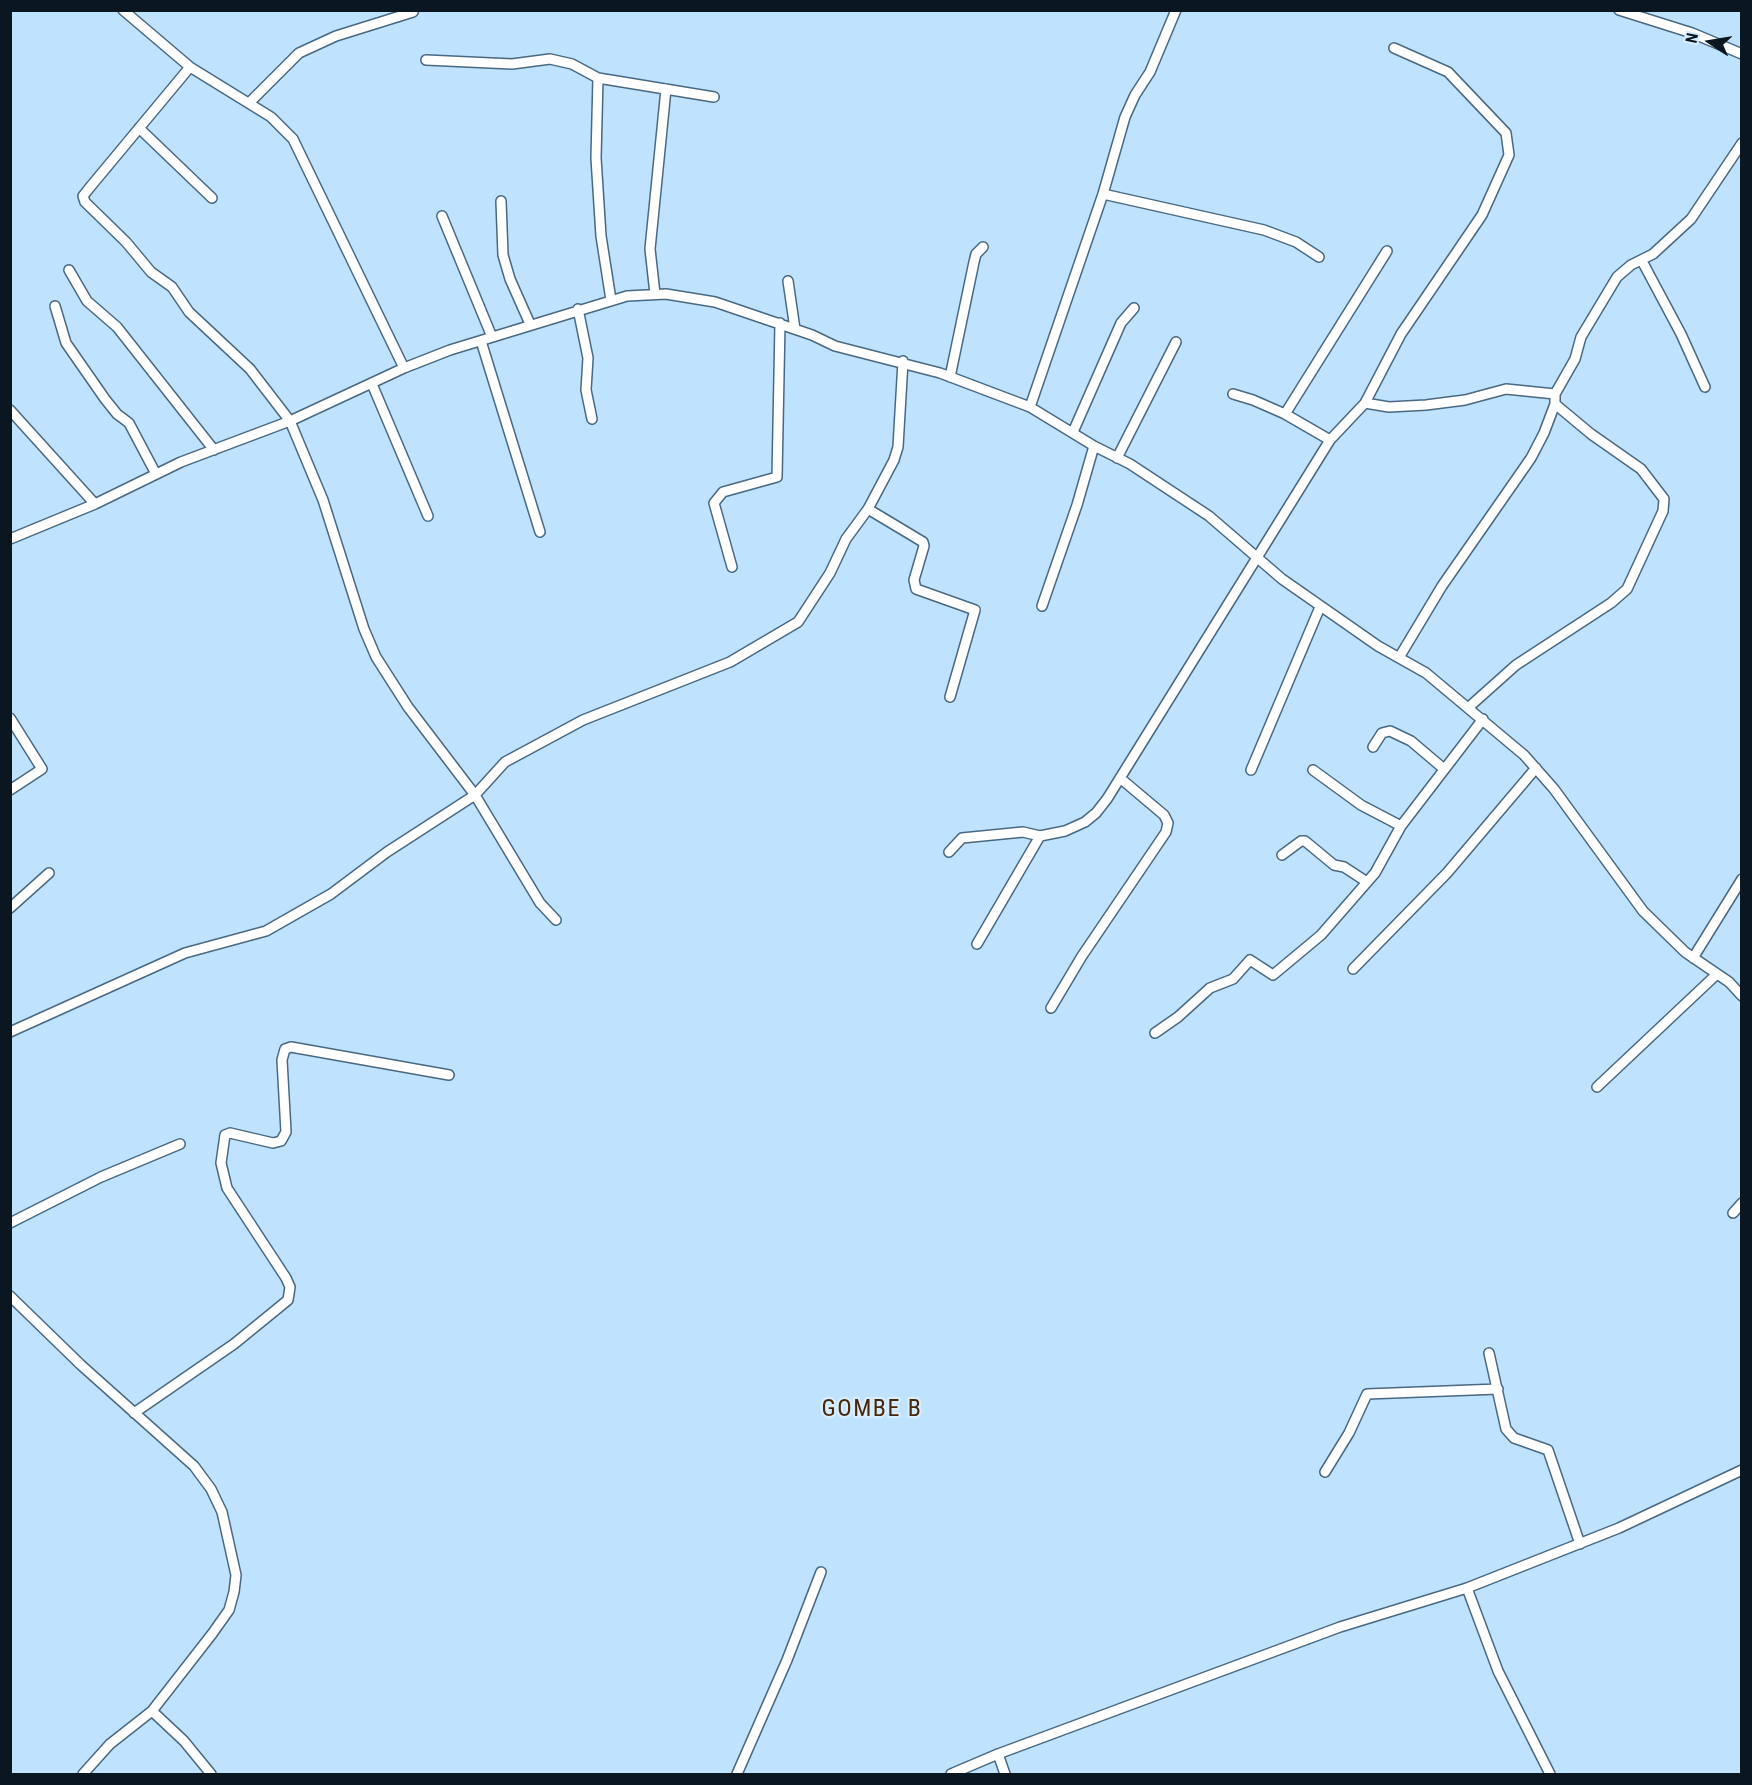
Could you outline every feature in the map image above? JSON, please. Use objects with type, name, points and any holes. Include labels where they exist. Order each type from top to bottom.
[{"type":"street","points":[[123,10],[190,67],[271,117],[293,139],[404,368]]},
{"type":"street","points":[[1030,407],[1103,194],[1125,117],[1135,94],[1150,72],[1176,10]]},
{"type":"street","points":[[1619,10],[1692,33],[1742,54]]},
{"type":"street","points":[[249,103],[299,53],[336,36],[413,12]]},
{"type":"street","points":[[949,852],[962,838],[1023,832],[1040,836],[1065,831],[1085,822],[1107,799],[1330,440],[1365,403],[1401,334],[1482,215],[1509,155],[1506,133],[1448,72],[1394,48]]},
{"type":"street","points":[[426,60],[512,64],[550,59],[572,64],[598,78],[714,97]]},
{"type":"street","points":[[190,67],[83,196],[85,202],[126,242],[151,272],[172,287],[189,312],[250,369],[290,421],[326,510],[364,629],[376,657],[408,707],[475,795],[540,903],[556,920]]},
{"type":"street","points":[[598,78],[597,169],[601,236],[611,300]]},
{"type":"street","points":[[655,294],[650,249],[666,89]]},
{"type":"street","points":[[139,128],[212,198]]},
{"type":"street","points":[[1400,656],[1449,576],[1531,458],[1545,433],[1555,399],[1575,359],[1581,337],[1617,277],[1631,265],[1642,261],[1691,219],[1742,142]]},
{"type":"street","points":[[1103,194],[1264,230],[1296,242],[1318,257]]},
{"type":"street","points":[[501,201],[503,255],[510,279],[530,324]]},
{"type":"street","points":[[442,216],[492,337]]},
{"type":"street","points":[[950,377],[976,254],[983,247]]},
{"type":"street","points":[[1285,414],[1387,251]]},
{"type":"street","points":[[1642,261],[1681,334],[1705,387]]},
{"type":"street","points":[[69,270],[87,301],[117,327],[214,450]]},
{"type":"street","points":[[788,281],[795,329]]},
{"type":"street","points":[[10,539],[95,504],[156,474],[290,421],[404,368],[530,324],[611,300],[655,294],[715,302],[780,323],[844,348],[903,361],[1030,407],[1209,516],[1256,557],[1320,607],[1378,646],[1400,656],[1426,673],[1524,754],[1626,890],[1664,933],[1742,996]]},
{"type":"street","points":[[55,306],[66,343],[105,399],[117,414],[129,423],[156,474]]},
{"type":"street","points":[[1073,432],[1121,322],[1134,308]]},
{"type":"street","points":[[578,309],[588,358],[585,390],[592,419]]},
{"type":"street","points":[[732,567],[714,503],[723,492],[777,477],[780,323]]},
{"type":"street","points":[[481,341],[540,532]]},
{"type":"street","points":[[1117,458],[1176,342]]},
{"type":"street","points":[[10,1032],[185,953],[266,931],[331,894],[387,852],[475,795],[505,762],[583,720],[730,662],[798,622],[830,573],[846,539],[868,509],[898,447],[903,361]]},
{"type":"street","points":[[372,384],[428,516]]},
{"type":"street","points":[[1365,403],[1389,407],[1426,405],[1465,400],[1506,389],[1555,399],[1591,434],[1641,469],[1664,499],[1663,511],[1627,589],[1586,621],[1516,665],[1469,707]]},
{"type":"street","points":[[1233,394],[1285,414],[1330,440]]},
{"type":"street","points":[[10,410],[95,504]]},
{"type":"street","points":[[1042,606],[1077,505],[1094,446]]},
{"type":"street","points":[[868,509],[923,542],[924,546],[914,580],[915,589],[975,610],[976,614],[950,697]]},
{"type":"street","points":[[1251,770],[1320,607]]},
{"type":"street","points":[[10,718],[42,768],[10,790]]},
{"type":"street","points":[[1155,1033],[1178,1017],[1210,988],[1233,979],[1250,960],[1273,975],[1320,935],[1367,882],[1388,852],[1401,826],[1483,719]]},
{"type":"street","points":[[1373,747],[1382,734],[1390,730],[1411,741],[1444,769]]},
{"type":"street","points":[[1353,969],[1447,873],[1536,768]]},
{"type":"street","points":[[1313,770],[1361,805],[1401,826]]},
{"type":"street","points":[[1051,1008],[1082,956],[1166,832],[1168,823],[1164,815],[1120,778]]},
{"type":"street","points":[[977,944],[1040,836]]},
{"type":"street","points":[[1282,855],[1301,841],[1305,841],[1334,865],[1344,867],[1367,882]]},
{"type":"street","points":[[10,908],[49,873]]},
{"type":"street","points":[[1693,958],[1742,879]]},
{"type":"street","points":[[1597,1087],[1717,974]]},
{"type":"street","points":[[134,1413],[234,1344],[288,1300],[290,1287],[286,1278],[227,1188],[221,1163],[225,1135],[231,1133],[273,1143],[281,1141],[286,1132],[282,1060],[285,1049],[291,1047],[450,1075]]},
{"type":"street","points":[[10,1223],[72,1191],[180,1144]]},
{"type":"street","points":[[1733,1213],[1742,1203]]},
{"type":"street","points":[[10,1296],[194,1466],[211,1489],[222,1512],[236,1575],[229,1610],[152,1710],[110,1744],[83,1774]]},
{"type":"street","points":[[1489,1353],[1506,1430],[1510,1435],[1548,1450],[1580,1544]]},
{"type":"street","points":[[1325,1472],[1349,1433],[1367,1394],[1498,1389]]},
{"type":"street","points":[[951,1774],[998,1754],[1340,1627],[1467,1588],[1580,1544],[1742,1470]]},
{"type":"street","points":[[737,1774],[787,1660],[820,1572]]},
{"type":"street","points":[[1467,1588],[1498,1671],[1550,1774]]},
{"type":"street","points":[[152,1710],[184,1740],[211,1774]]},
{"type":"street","points":[[998,1754],[1005,1774]]},
{"type":"district","name":"GOMBE B","points":[[872,1410]]}]
